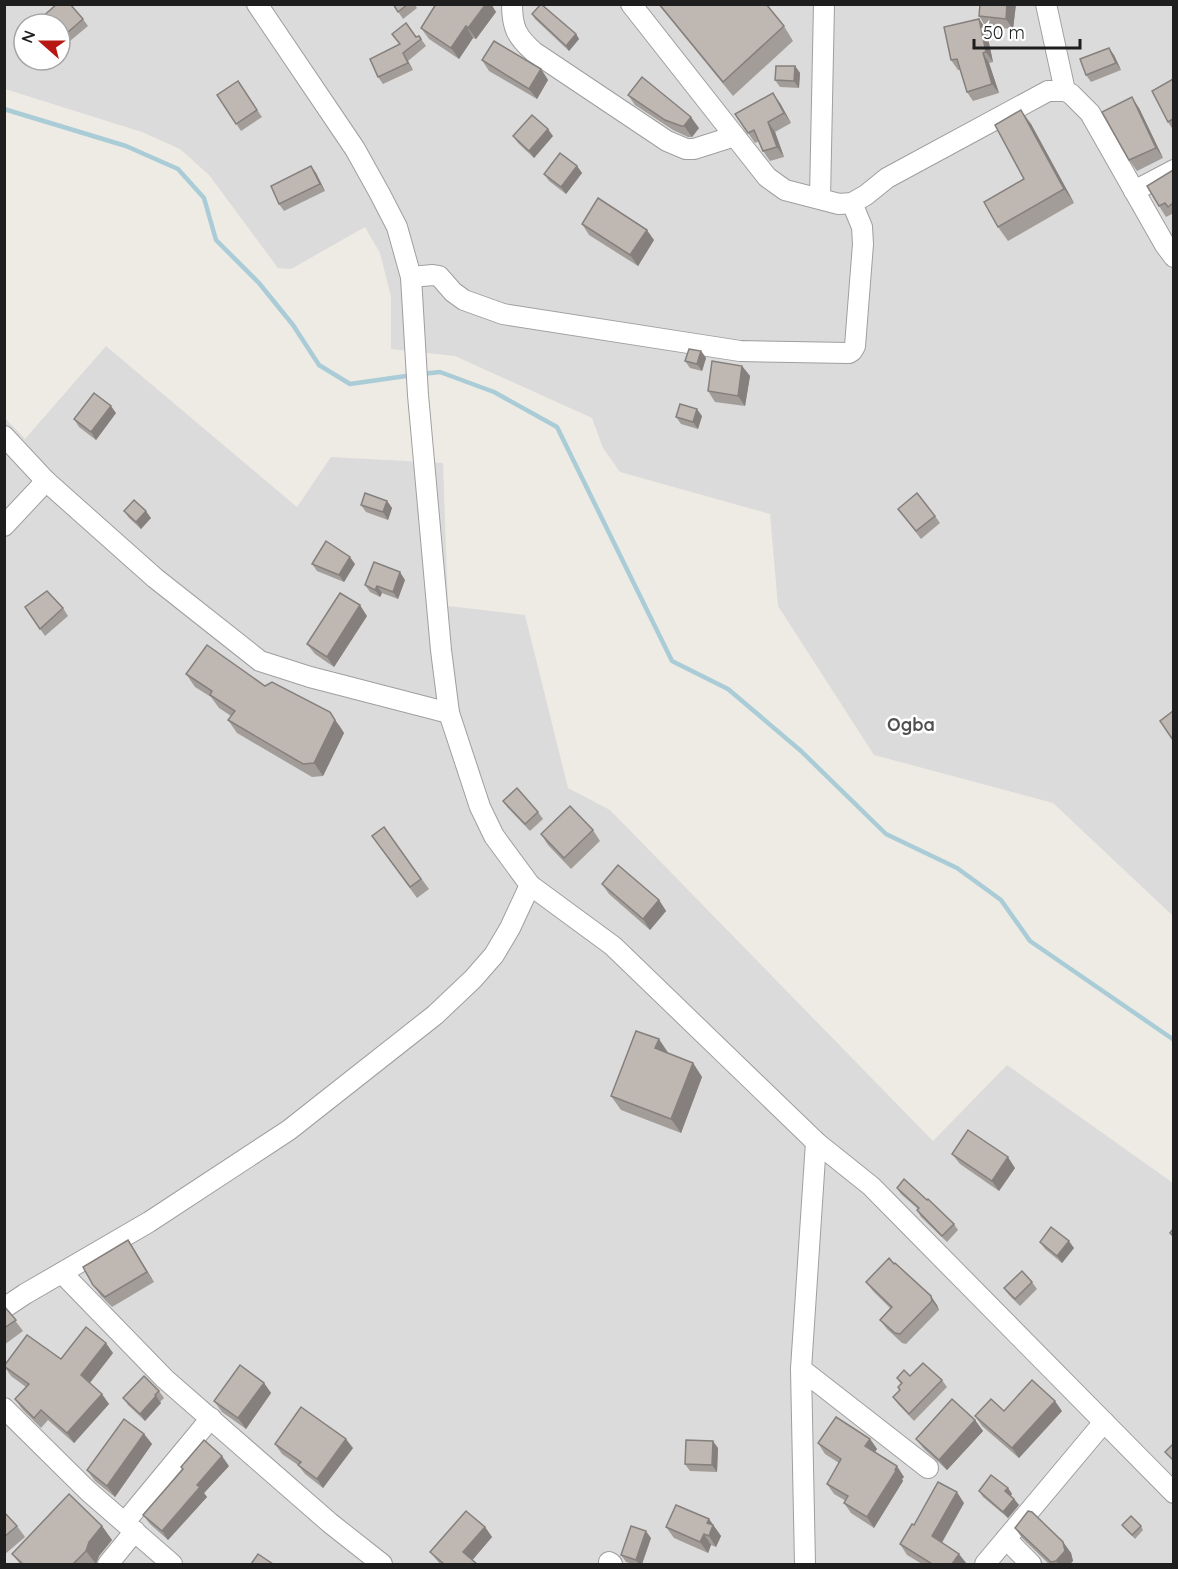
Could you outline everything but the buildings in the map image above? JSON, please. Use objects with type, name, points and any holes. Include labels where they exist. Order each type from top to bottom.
[{"type":"street","points":[[257,4],[355,149],[397,227],[411,277],[418,395],[441,650],[449,713],[480,807],[494,836],[530,885],[613,946],[816,1142],[871,1186],[1173,1493]]},
{"type":"street","points":[[512,4],[513,25],[523,43],[667,141],[686,149],[694,149],[735,136]]},
{"type":"street","points":[[632,4],[767,177],[784,190],[840,204],[852,203],[887,178],[1048,91],[1065,91],[1090,113],[1173,257]]},
{"type":"street","points":[[820,198],[824,4]]},
{"type":"street","points":[[1046,4],[1065,91]]},
{"type":"street","points":[[1134,191],[1173,170]]},
{"type":"street","points":[[411,277],[439,276],[453,292],[464,300],[503,314],[740,351],[849,353],[855,346],[863,244],[862,227],[852,203]]},
{"type":"street","points":[[4,436],[46,481],[155,578],[260,661],[310,677],[449,713]]},
{"type":"street","points":[[4,526],[46,481]]},
{"type":"street","points":[[4,1308],[148,1222],[289,1130],[435,1015],[473,979],[494,955],[510,928],[530,885]]},
{"type":"street","points":[[805,1564],[801,1369],[816,1142]]},
{"type":"street","points":[[62,1273],[165,1379],[330,1523],[381,1564]]},
{"type":"street","points":[[801,1369],[928,1468]]},
{"type":"street","points":[[4,1408],[88,1491],[172,1564]]},
{"type":"street","points":[[108,1564],[130,1527],[211,1418]]},
{"type":"street","points":[[985,1564],[1104,1422]]},
{"type":"street","points":[[1005,1539],[1031,1564]]},
{"type":"shaded area","points":[[5,5],[1173,5],[1173,916],[1053,803],[874,755],[778,606],[770,514],[620,472],[603,448],[592,418],[455,356],[391,349],[391,297],[380,253],[365,227],[291,269],[278,268],[209,175],[180,149],[142,132],[5,89]]},
{"type":"shaded area","points":[[106,346],[297,507],[331,457],[443,463],[448,606],[525,615],[568,788],[610,810],[933,1141],[1007,1065],[1173,1183],[1173,1564],[5,1564],[4,417],[25,439]]},
{"type":"waterway","points":[[4,109],[126,146],[178,169],[204,198],[216,240],[259,283],[293,325],[319,365],[350,384],[413,375]]},
{"type":"waterway","points":[[421,374],[440,372],[494,392],[557,427],[672,661],[728,689],[801,751],[886,834],[957,868],[1001,900],[1030,941],[1174,1040]]},
{"type":"district","name":"Ogba","points":[[911,724]]}]
